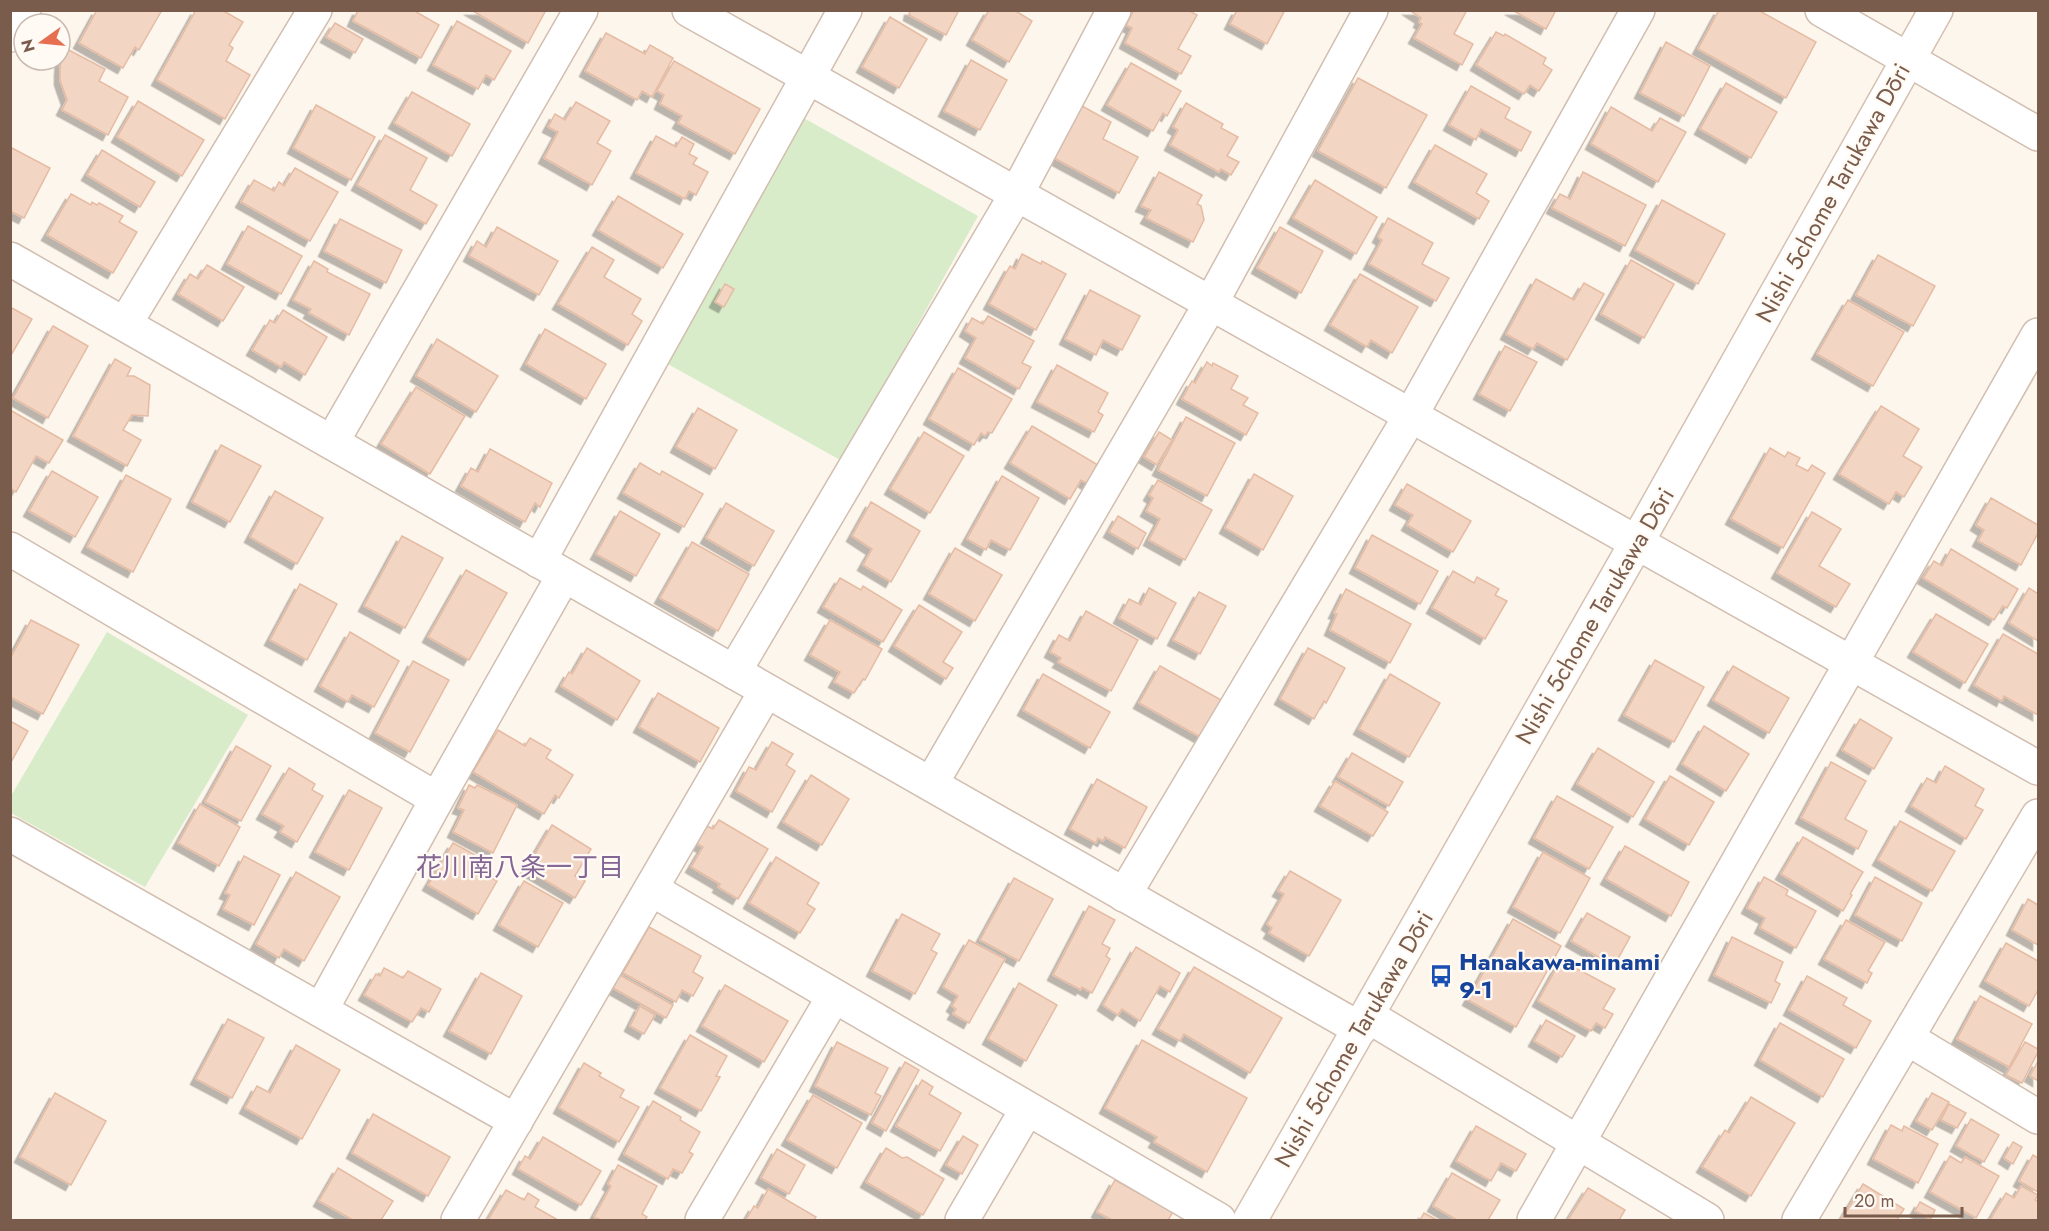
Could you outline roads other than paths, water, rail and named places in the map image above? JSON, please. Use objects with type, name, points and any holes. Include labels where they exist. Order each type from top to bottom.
[{"type":"street","points":[[10,35],[24,10]]},
{"type":"street","points":[[125,324],[315,10]]},
{"type":"street","points":[[332,442],[581,10]]},
{"type":"street","points":[[689,10],[2038,768]]},
{"type":"street","points":[[321,1010],[437,799],[552,568],[807,77],[845,10]]},
{"type":"street","points":[[734,672],[1016,195],[1114,10]]},
{"type":"street","points":[[931,784],[1211,303],[1371,10]]},
{"type":"street","points":[[1124,895],[1411,415],[1638,10]]},
{"type":"street","points":[[1822,10],[2038,134]]},
{"type":"street","name":"Nishi 5chome Tarukawa Dōri","points":[[1250,1221],[1637,542],[1936,10]]},
{"type":"street","points":[[10,259],[1124,895],[1364,1023],[1578,1143],[1707,1221]]},
{"type":"street","points":[[1534,1221],[2038,335]]},
{"type":"street","points":[[10,549],[437,799]]},
{"type":"street","points":[[458,1221],[766,691]]},
{"type":"street","points":[[1799,1221],[2038,816]]},
{"type":"street","points":[[10,834],[516,1121]]},
{"type":"street","points":[[651,888],[1219,1221]]},
{"type":"street","points":[[702,1221],[834,996]]},
{"type":"street","points":[[1907,1038],[2038,1117]]},
{"type":"street","points":[[962,1221],[1027,1108]]},
{"type":"place","name":"Hanakawa-minami 9-1","points":[[1441,976]]},
{"type":"district","name":"花川南八条一丁目","points":[[520,867]]}]
